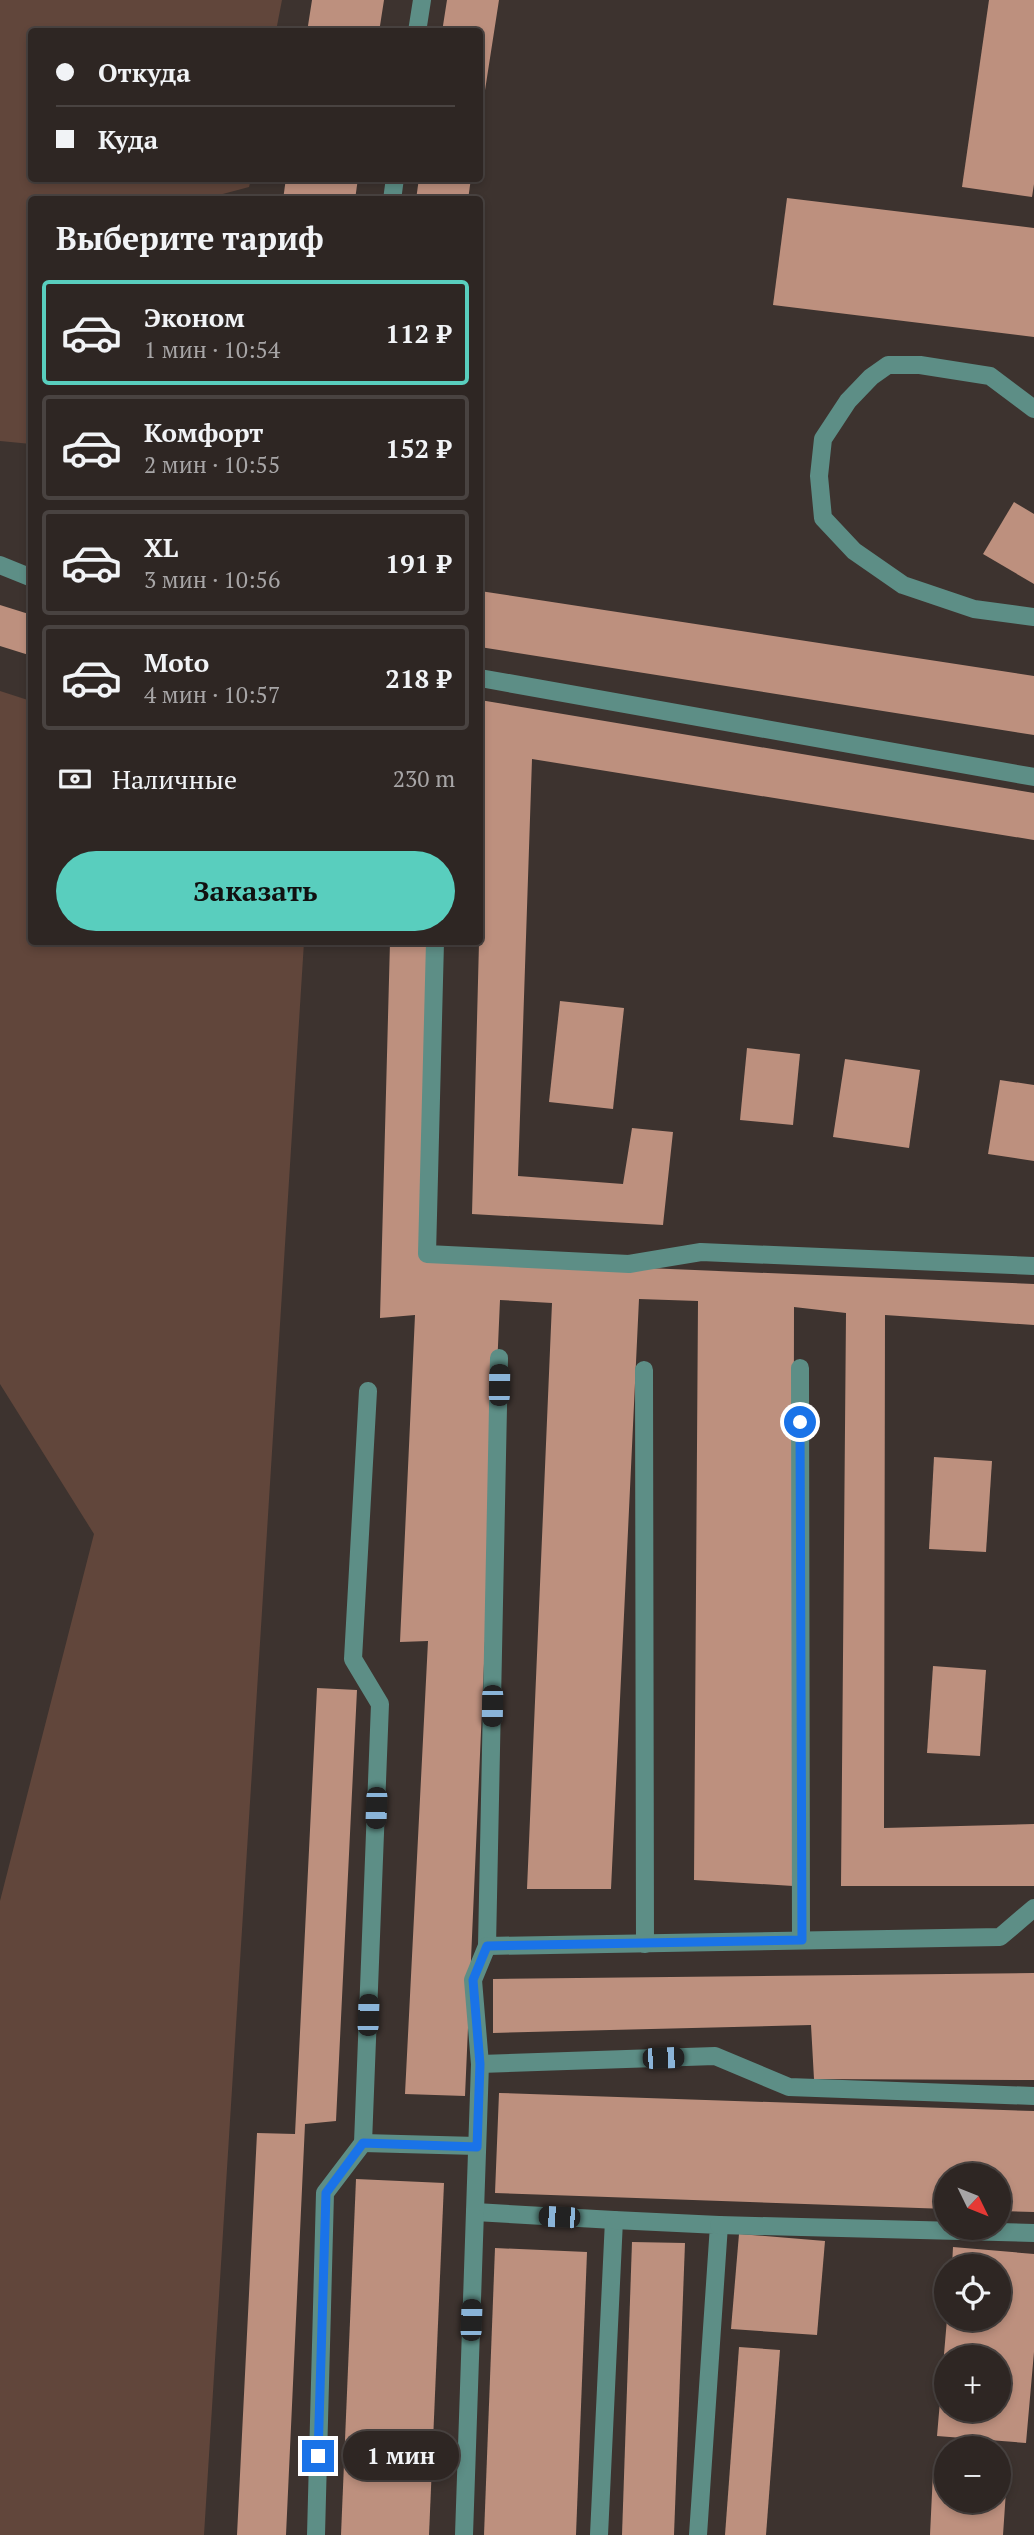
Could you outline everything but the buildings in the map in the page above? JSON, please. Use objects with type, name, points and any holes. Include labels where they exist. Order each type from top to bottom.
[{"type":"lane","points":[[418,28],[422,0]]},
{"type":"lane","points":[[1034,409],[990,376],[919,365],[888,365],[871,377],[848,401],[823,439],[819,476],[823,518],[854,551],[903,584],[974,609],[1034,617]]},
{"type":"lane","points":[[0,565],[28,576]]},
{"type":"lane","points":[[483,679],[1034,777]]},
{"type":"lane","points":[[435,945],[427,1254],[629,1264],[701,1252],[1034,1266]]},
{"type":"lane","points":[[464,2535],[480,2064],[473,1980],[487,1946],[499,1358]]},
{"type":"lane","points":[[800,1368],[802,1940]]},
{"type":"lane","points":[[644,1370],[645,1944]]},
{"type":"lane","points":[[316,2535],[326,2193],[363,2143],[380,1704],[353,1659],[368,1391]]},
{"type":"lane","points":[[487,1946],[1000,1937],[1034,1908]]},
{"type":"lane","points":[[480,2064],[715,2056],[789,2087],[1034,2096]]},
{"type":"lane","points":[[363,2143],[477,2147]]},
{"type":"lane","points":[[475,2212],[719,2225],[1034,2233]]},
{"type":"lane","points":[[599,2535],[614,2220]]},
{"type":"lane","points":[[698,2535],[719,2225]]},
{"type":"shaded area","points":[[0,0],[282,0],[277,28],[28,28],[28,182],[250,182],[249,187],[215,196],[28,196],[28,444],[0,441]]},
{"type":"shaded area","points":[[0,691],[28,700],[28,945],[304,945],[204,2535],[0,2535],[0,1901],[94,1534],[0,1384]]},
{"type":"route","points":[[318,2456],[326,2193],[363,2143],[477,2147],[480,2064],[473,1980],[487,1946],[802,1940],[800,1422]]}]
